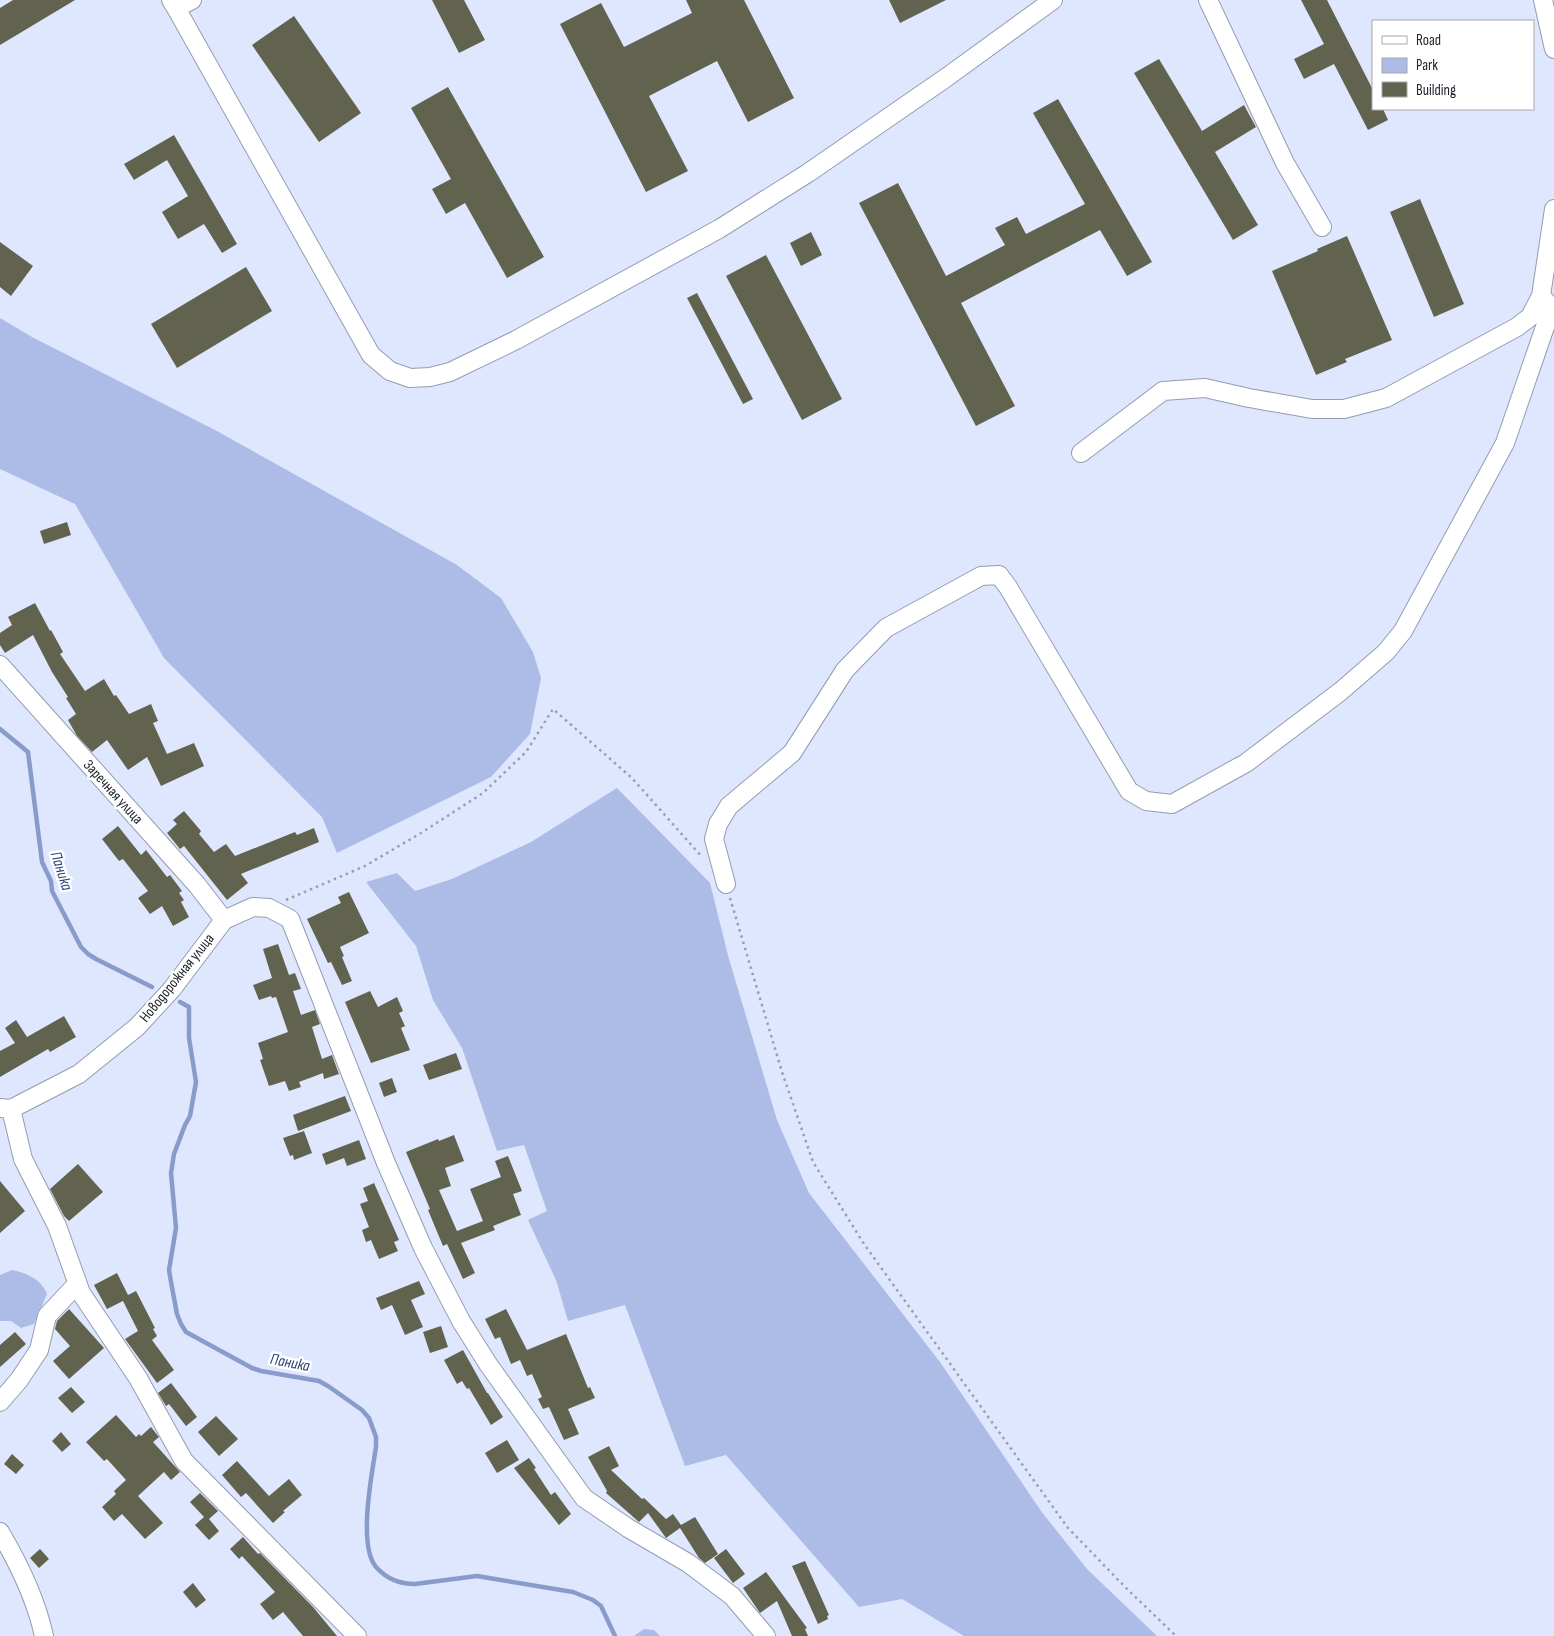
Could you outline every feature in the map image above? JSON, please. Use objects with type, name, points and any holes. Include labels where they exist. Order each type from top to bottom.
[{"type":"street","points":[[180,3],[371,355],[390,371],[410,378],[430,377],[450,372],[516,340],[719,229],[816,167],[947,77],[1053,0]]},
{"type":"street","points":[[1208,0],[1285,163],[1322,227]]},
{"type":"street","points":[[1543,0],[1554,49]]},
{"type":"street","points":[[1081,453],[1163,391],[1205,388],[1312,409],[1344,409],[1386,398],[1517,327],[1530,318],[1541,296],[1554,209]]},
{"type":"street","points":[[726,884],[714,838],[718,824],[729,806],[792,752],[845,670],[886,628],[981,576],[999,575],[1008,587],[1129,791],[1146,801],[1172,804],[1246,763],[1342,691],[1386,652],[1403,631],[1504,443],[1547,321],[1550,305],[1541,296]]},
{"type":"street","name":"Заречная улица","points":[[0,665],[196,884],[224,920]]},
{"type":"street","points":[[224,920],[253,907],[269,908],[290,919],[397,1189],[461,1321],[488,1364],[584,1498],[628,1528],[688,1563],[732,1596],[766,1636]]},
{"type":"street","name":"Новодорожная улица","points":[[6,1109],[79,1074],[137,1027],[172,989],[224,920]]},
{"type":"street","points":[[6,1109],[22,1159],[57,1226],[80,1293],[138,1378],[184,1461],[358,1636]]},
{"type":"street","points":[[0,1402],[19,1380],[39,1350],[47,1316],[77,1284]]},
{"type":"street","points":[[0,1532],[14,1556],[39,1612],[44,1636]]},
{"type":"path","points":[[269,908],[365,866],[483,793],[526,752],[553,709],[632,778],[707,863]]},
{"type":"path","points":[[726,884],[782,1072],[813,1162],[864,1244],[1068,1528],[1176,1636]]},
{"type":"green space","points":[[0,318],[32,337],[215,430],[457,565],[501,598],[533,652],[541,678],[530,734],[491,777],[337,853],[322,817],[164,658],[75,504],[0,469]]},
{"type":"green space","points":[[617,788],[710,883],[729,959],[777,1120],[809,1193],[940,1362],[1041,1511],[1087,1569],[1157,1636],[964,1636],[902,1599],[859,1607],[726,1455],[685,1466],[625,1305],[568,1321],[556,1280],[528,1220],[547,1211],[524,1145],[497,1151],[462,1048],[433,1000],[416,946],[366,882],[397,873],[415,891],[452,879],[531,842]]},
{"type":"green space","points":[[12,1270],[33,1278],[41,1284],[47,1294],[34,1324],[21,1328],[11,1321],[0,1321],[0,1275]]},
{"type":"green space","points":[[644,1629],[654,1630],[660,1636],[634,1636]]},
{"type":"building","points":[[13,0],[75,0],[0,45],[0,8]]},
{"type":"building","points":[[432,0],[464,0],[485,40],[459,53]]},
{"type":"building","points":[[686,0],[744,0],[794,98],[748,122],[717,61],[649,96],[688,171],[646,192],[560,24],[601,3],[624,47],[692,13]]},
{"type":"building","points":[[889,0],[946,0],[900,23]]},
{"type":"building","points":[[1301,0],[1327,0],[1372,88],[1372,110],[1383,110],[1388,120],[1368,130],[1334,64],[1304,79],[1294,59],[1324,44]]},
{"type":"building","points":[[294,16],[361,113],[319,142],[252,45]]},
{"type":"building","points":[[1159,59],[1202,131],[1244,105],[1256,127],[1215,152],[1258,225],[1233,240],[1134,73]]},
{"type":"building","points":[[448,87],[544,257],[507,278],[465,203],[446,214],[432,189],[451,179],[411,108]]},
{"type":"building","points":[[1058,99],[1152,262],[1127,276],[1100,230],[961,303],[1015,406],[976,426],[859,203],[898,183],[946,276],[1005,245],[995,228],[1017,217],[1026,234],[1085,204],[1033,113]]},
{"type":"building","points":[[174,135],[237,244],[222,253],[204,224],[178,239],[162,212],[188,196],[167,160],[134,180],[124,164]]},
{"type":"building","points":[[1420,199],[1464,304],[1434,317],[1390,212]]},
{"type":"building","points":[[811,232],[822,255],[801,266],[790,243]]},
{"type":"building","points":[[1347,236],[1392,340],[1345,359],[1347,362],[1316,375],[1272,271]]},
{"type":"building","points":[[0,242],[33,266],[11,296],[0,287]]},
{"type":"building","points":[[766,255],[842,399],[802,420],[726,276]]},
{"type":"building","points":[[246,267],[272,311],[177,368],[151,324]]},
{"type":"building","points":[[697,293],[753,399],[743,404],[687,298]]},
{"type":"building","points":[[67,522],[71,535],[44,544],[40,531]]},
{"type":"building","points":[[35,603],[63,652],[60,654],[85,691],[104,679],[114,696],[116,695],[129,714],[151,704],[158,721],[153,723],[167,754],[194,743],[204,766],[161,786],[147,757],[128,770],[107,740],[92,752],[77,736],[68,720],[76,714],[33,635],[5,653],[0,645],[0,633],[12,625],[8,617]]},
{"type":"building","points":[[184,811],[201,831],[199,834],[214,852],[226,844],[235,856],[295,832],[297,835],[314,828],[319,842],[241,874],[248,883],[227,900],[184,846],[180,849],[167,833],[177,824],[173,820]]},
{"type":"building","points":[[118,826],[141,855],[146,850],[167,877],[170,875],[182,891],[179,893],[184,900],[181,902],[189,917],[173,926],[162,906],[150,914],[138,898],[148,891],[123,859],[119,861],[102,839]]},
{"type":"building","points":[[349,892],[369,933],[340,947],[352,981],[342,985],[331,962],[328,963],[307,919],[341,903],[338,897]]},
{"type":"building","points":[[278,944],[289,975],[295,973],[301,989],[293,991],[301,1015],[315,1010],[320,1024],[312,1027],[322,1059],[332,1055],[339,1074],[324,1079],[323,1073],[299,1082],[301,1087],[289,1091],[285,1081],[269,1086],[260,1060],[263,1059],[258,1043],[288,1032],[276,997],[272,998],[271,996],[259,1000],[253,985],[272,978],[263,949]]},
{"type":"building","points":[[370,991],[378,1007],[397,997],[403,1011],[399,1013],[405,1026],[401,1028],[410,1050],[371,1063],[345,1002]]},
{"type":"building","points":[[64,1016],[76,1037],[50,1052],[48,1049],[0,1077],[0,1051],[15,1043],[5,1028],[16,1020],[27,1037]]},
{"type":"building","points":[[456,1053],[462,1069],[429,1080],[423,1065]]},
{"type":"building","points":[[392,1078],[397,1092],[384,1097],[379,1083]]},
{"type":"building","points":[[345,1096],[351,1111],[298,1131],[293,1115]]},
{"type":"building","points":[[304,1131],[312,1153],[294,1160],[293,1155],[290,1156],[283,1138]]},
{"type":"building","points":[[454,1135],[464,1161],[445,1168],[451,1186],[439,1190],[457,1231],[483,1221],[470,1189],[501,1177],[495,1161],[508,1156],[522,1191],[513,1194],[521,1215],[493,1226],[495,1230],[461,1243],[475,1273],[463,1279],[447,1244],[443,1246],[406,1152],[438,1139],[439,1141]]},
{"type":"building","points":[[359,1140],[366,1159],[347,1166],[344,1158],[326,1165],[322,1154]]},
{"type":"building","points":[[78,1164],[103,1192],[69,1221],[64,1216],[50,1189]]},
{"type":"building","points":[[0,1181],[25,1211],[0,1233]]},
{"type":"building","points":[[374,1183],[399,1240],[394,1242],[398,1251],[379,1259],[371,1240],[366,1242],[362,1230],[369,1227],[360,1204],[368,1201],[363,1188]]},
{"type":"building","points":[[117,1273],[128,1295],[136,1291],[155,1328],[153,1329],[157,1336],[152,1340],[174,1370],[157,1383],[125,1339],[138,1331],[123,1301],[107,1309],[94,1285]]},
{"type":"building","points":[[419,1281],[425,1294],[411,1300],[423,1327],[405,1335],[392,1305],[381,1310],[376,1298]]},
{"type":"building","points":[[69,1309],[104,1348],[69,1379],[53,1361],[70,1346],[55,1329],[57,1321]]},
{"type":"building","points":[[506,1309],[527,1350],[566,1334],[588,1388],[590,1387],[595,1398],[568,1409],[579,1434],[564,1440],[549,1407],[543,1409],[538,1399],[542,1397],[532,1374],[527,1376],[520,1360],[511,1364],[500,1337],[495,1339],[485,1319]]},
{"type":"building","points":[[441,1326],[448,1347],[430,1353],[423,1332]]},
{"type":"building","points":[[15,1332],[26,1344],[0,1367],[0,1345]]},
{"type":"building","points":[[463,1350],[503,1417],[491,1425],[469,1388],[467,1389],[462,1381],[457,1384],[444,1360]]},
{"type":"building","points":[[171,1383],[197,1417],[186,1426],[169,1404],[166,1406],[158,1393]]},
{"type":"building","points":[[71,1387],[85,1402],[72,1413],[58,1398]]},
{"type":"building","points":[[116,1415],[136,1437],[139,1434],[141,1436],[151,1427],[159,1437],[153,1442],[180,1472],[171,1480],[164,1472],[138,1496],[163,1523],[145,1539],[122,1514],[114,1521],[102,1507],[116,1494],[114,1491],[126,1480],[107,1459],[104,1461],[86,1442]]},
{"type":"building","points":[[216,1416],[238,1439],[219,1456],[198,1432]]},
{"type":"building","points":[[61,1432],[71,1444],[62,1452],[52,1441]]},
{"type":"building","points":[[507,1440],[519,1460],[497,1473],[485,1453]]},
{"type":"building","points":[[609,1446],[619,1466],[611,1470],[666,1519],[673,1514],[681,1525],[695,1517],[718,1554],[705,1563],[699,1558],[680,1528],[666,1538],[648,1513],[639,1522],[606,1493],[607,1491],[588,1457]]},
{"type":"building","points":[[12,1454],[24,1465],[16,1474],[4,1464]]},
{"type":"building","points":[[529,1458],[551,1495],[555,1492],[571,1514],[559,1525],[514,1468]]},
{"type":"building","points":[[237,1461],[269,1496],[289,1479],[302,1495],[283,1511],[285,1512],[273,1523],[246,1493],[241,1497],[222,1475]]},
{"type":"building","points":[[200,1493],[218,1511],[209,1519],[219,1531],[209,1540],[195,1525],[204,1517],[190,1502]]},
{"type":"building","points":[[243,1537],[313,1607],[337,1636],[303,1636],[283,1612],[273,1620],[260,1604],[275,1592],[242,1556],[239,1559],[230,1549]]},
{"type":"building","points":[[40,1549],[49,1559],[39,1568],[30,1558]]},
{"type":"building","points":[[726,1549],[745,1574],[733,1583],[714,1558]]},
{"type":"building","points":[[805,1561],[829,1615],[827,1616],[828,1619],[818,1624],[792,1566]]},
{"type":"building","points":[[766,1572],[807,1628],[805,1629],[808,1636],[792,1636],[777,1601],[760,1613],[743,1588]]},
{"type":"building","points":[[193,1583],[206,1600],[196,1608],[183,1592]]},
{"type":"waterway","name":"Паника","points":[[0,729],[28,752],[42,862],[51,881],[52,891],[81,947],[96,959],[152,987]]},
{"type":"waterway","name":"Паника","points":[[180,1002],[189,1007],[189,1038],[196,1082],[190,1116],[174,1154],[171,1173],[176,1228],[169,1270],[177,1314],[186,1332],[252,1368],[319,1381],[362,1410],[369,1418],[376,1437],[376,1447],[369,1491],[368,1544],[371,1558],[377,1568],[385,1575],[399,1582],[415,1584],[477,1576],[573,1592],[593,1600],[601,1606],[615,1636]]}]
